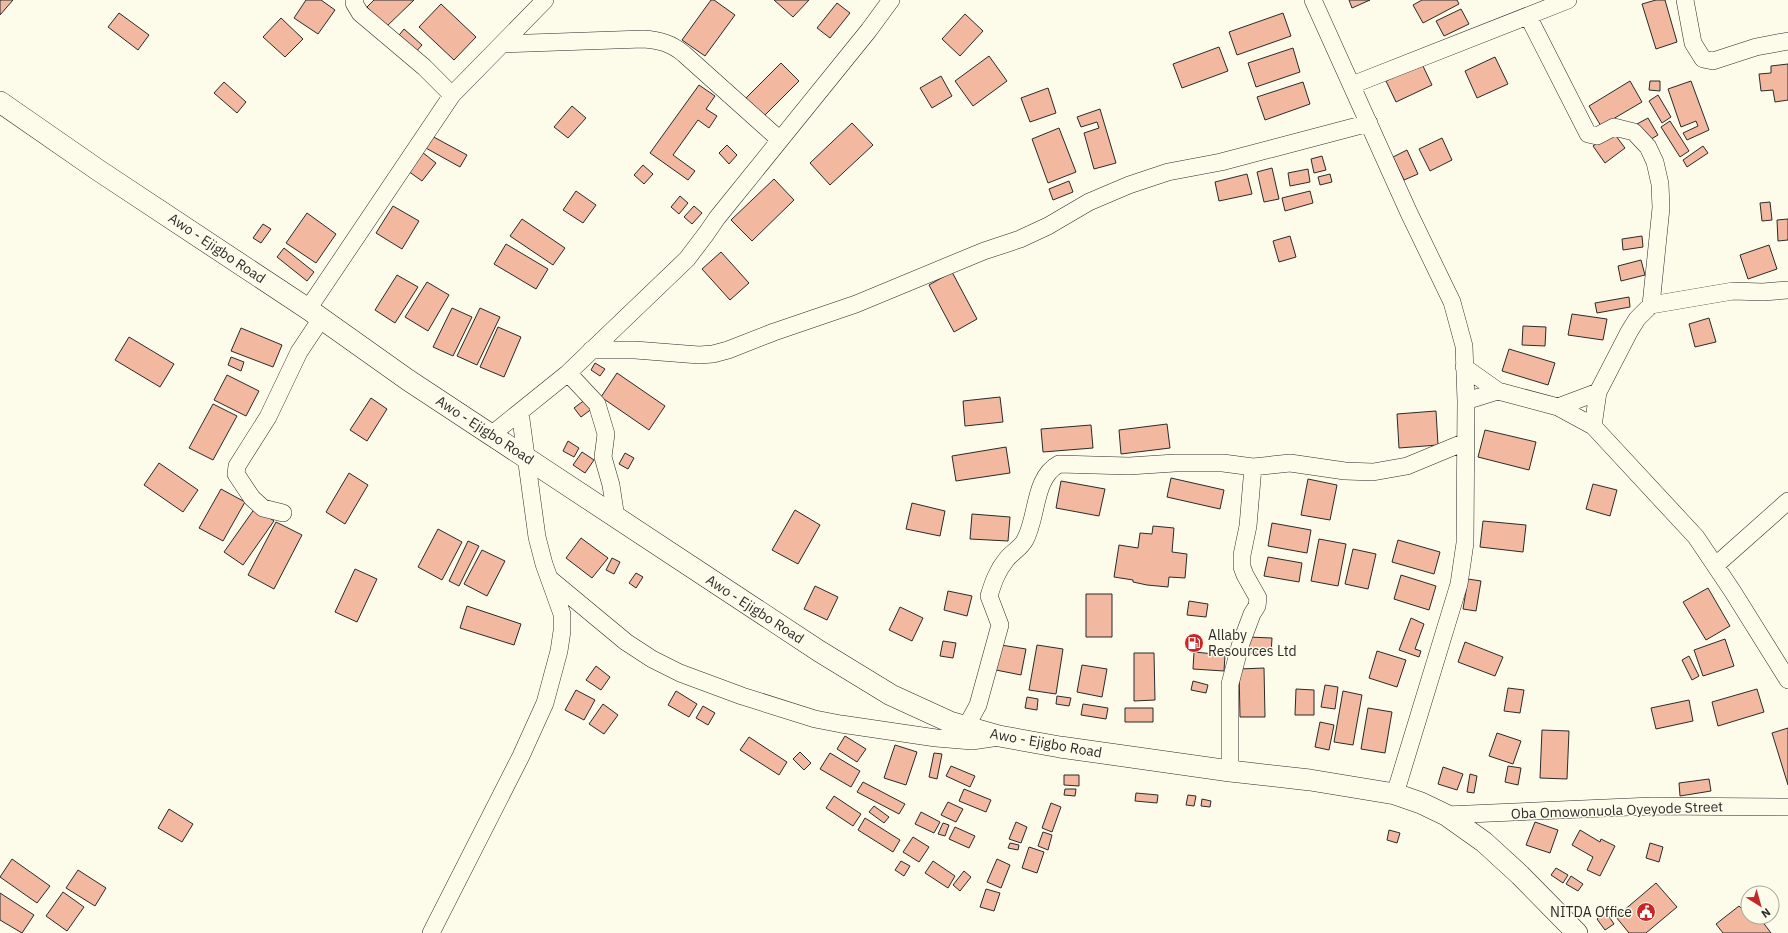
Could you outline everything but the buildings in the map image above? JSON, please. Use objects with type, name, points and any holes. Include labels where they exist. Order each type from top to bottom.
[{"type":"main road","name":"Awo - Ejigbo Road","points":[[0,102],[104,174],[314,314],[408,380],[812,647],[885,691],[950,722],[999,736],[1060,747],[1230,771],[1310,780],[1395,794],[1421,803],[1446,815],[1484,842],[1568,928]]},
{"type":"street","points":[[355,0],[354,3],[360,13],[424,67],[452,95]]},
{"type":"street","points":[[283,514],[263,508],[252,498],[236,474],[237,466],[268,417],[299,352],[314,314],[452,95],[545,0]]},
{"type":"street","points":[[1313,0],[1409,213],[1452,302],[1464,346],[1466,401],[1466,543],[1459,584],[1395,794]]},
{"type":"street","points":[[1352,85],[1568,0]]},
{"type":"street","points":[[1685,0],[1693,43],[1703,59],[1713,61],[1756,47],[1788,41]]},
{"type":"street","points":[[491,435],[568,373],[687,259],[717,218],[869,30],[886,2]]},
{"type":"street","points":[[1528,16],[1588,134],[1597,136],[1614,127],[1634,132],[1648,147],[1655,162],[1660,184],[1661,208],[1651,305]]},
{"type":"street","points":[[503,44],[643,39],[660,41],[674,46],[684,54],[780,140]]},
{"type":"street","points":[[592,350],[635,350],[699,355],[713,354],[728,350],[774,332],[856,304],[984,251],[1020,239],[1048,226],[1089,202],[1129,185],[1168,172],[1221,162],[1369,123]]},
{"type":"street","points":[[1593,426],[1598,392],[1629,332],[1637,319],[1651,305],[1733,291],[1763,292],[1788,290]]},
{"type":"street","points":[[1464,367],[1498,391],[1558,407],[1593,426],[1696,537],[1716,565],[1788,680]]},
{"type":"street","points":[[568,373],[597,404],[606,434],[603,457],[616,518]]},
{"type":"street","points":[[1466,401],[1498,391]]},
{"type":"street","points":[[1558,407],[1598,392]]},
{"type":"street","points":[[431,933],[522,756],[545,703],[559,651],[562,631],[562,614],[537,537],[520,412]]},
{"type":"street","points":[[966,727],[978,705],[1000,625],[989,596],[996,574],[1006,559],[1024,541],[1032,522],[1043,480],[1052,468],[1059,464],[1128,466],[1175,463],[1223,463],[1253,467],[1290,463],[1345,471],[1373,472],[1407,466],[1465,442]]},
{"type":"street","points":[[1230,771],[1230,684],[1240,646],[1252,614],[1257,606],[1258,598],[1242,567],[1242,555],[1248,526],[1253,467]]},
{"type":"street","points":[[1716,565],[1788,501]]},
{"type":"street","points":[[550,578],[626,642],[652,659],[680,673],[742,696],[815,719],[842,724],[936,738],[972,741],[999,736]]},
{"type":"street","name":"Oba Omowonuola Oyeyode Street","points":[[1446,815],[1652,806],[1788,807]]},
{"type":"place","name":"Allaby Resources Ltd","points":[[1194,643]]},
{"type":"place","name":"NITDA Office","points":[[1646,912]]}]
